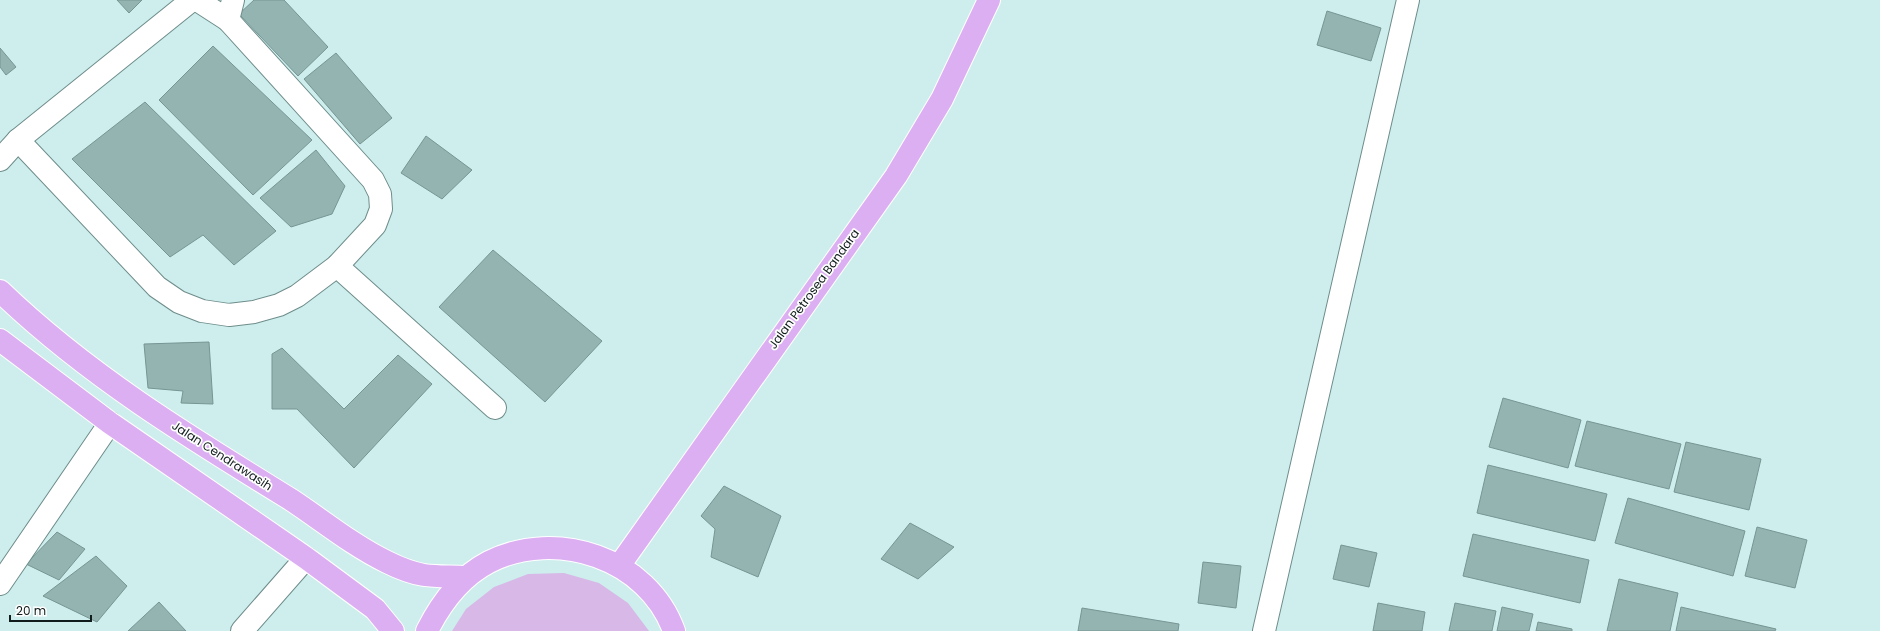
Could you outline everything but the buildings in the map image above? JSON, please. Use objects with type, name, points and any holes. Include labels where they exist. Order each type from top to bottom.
[{"type":"main road","name":"Jalan Petrosea Bandara","points":[[619,566],[896,176],[942,99],[989,0]]},
{"type":"main road","name":"Jalan Cendrawasih","points":[[0,291],[27,317],[84,363],[171,423],[292,501],[338,533],[387,562],[423,575],[466,577]]},
{"type":"main road","points":[[0,340],[110,423],[306,558],[374,609],[393,631]]},
{"type":"main road","points":[[427,631],[443,601],[466,577],[489,562],[514,552],[541,547],[568,548],[588,553],[619,566],[640,582],[658,601],[674,631]]},
{"type":"street","points":[[0,160],[18,140],[192,0]]},
{"type":"street","points":[[18,140],[157,287],[185,305],[202,311],[230,314],[254,312],[279,305],[297,296],[337,266],[375,226],[381,209],[380,194],[373,180],[230,10],[197,0]]},
{"type":"street","points":[[1264,631],[1408,0]]},
{"type":"street","points":[[337,266],[495,408]]},
{"type":"street","points":[[0,584],[110,423]]},
{"type":"street","points":[[242,631],[306,558]]},
{"type":"shaded area","points":[[564,573],[599,583],[628,603],[649,631],[452,631],[466,609],[494,587],[528,574]]}]
